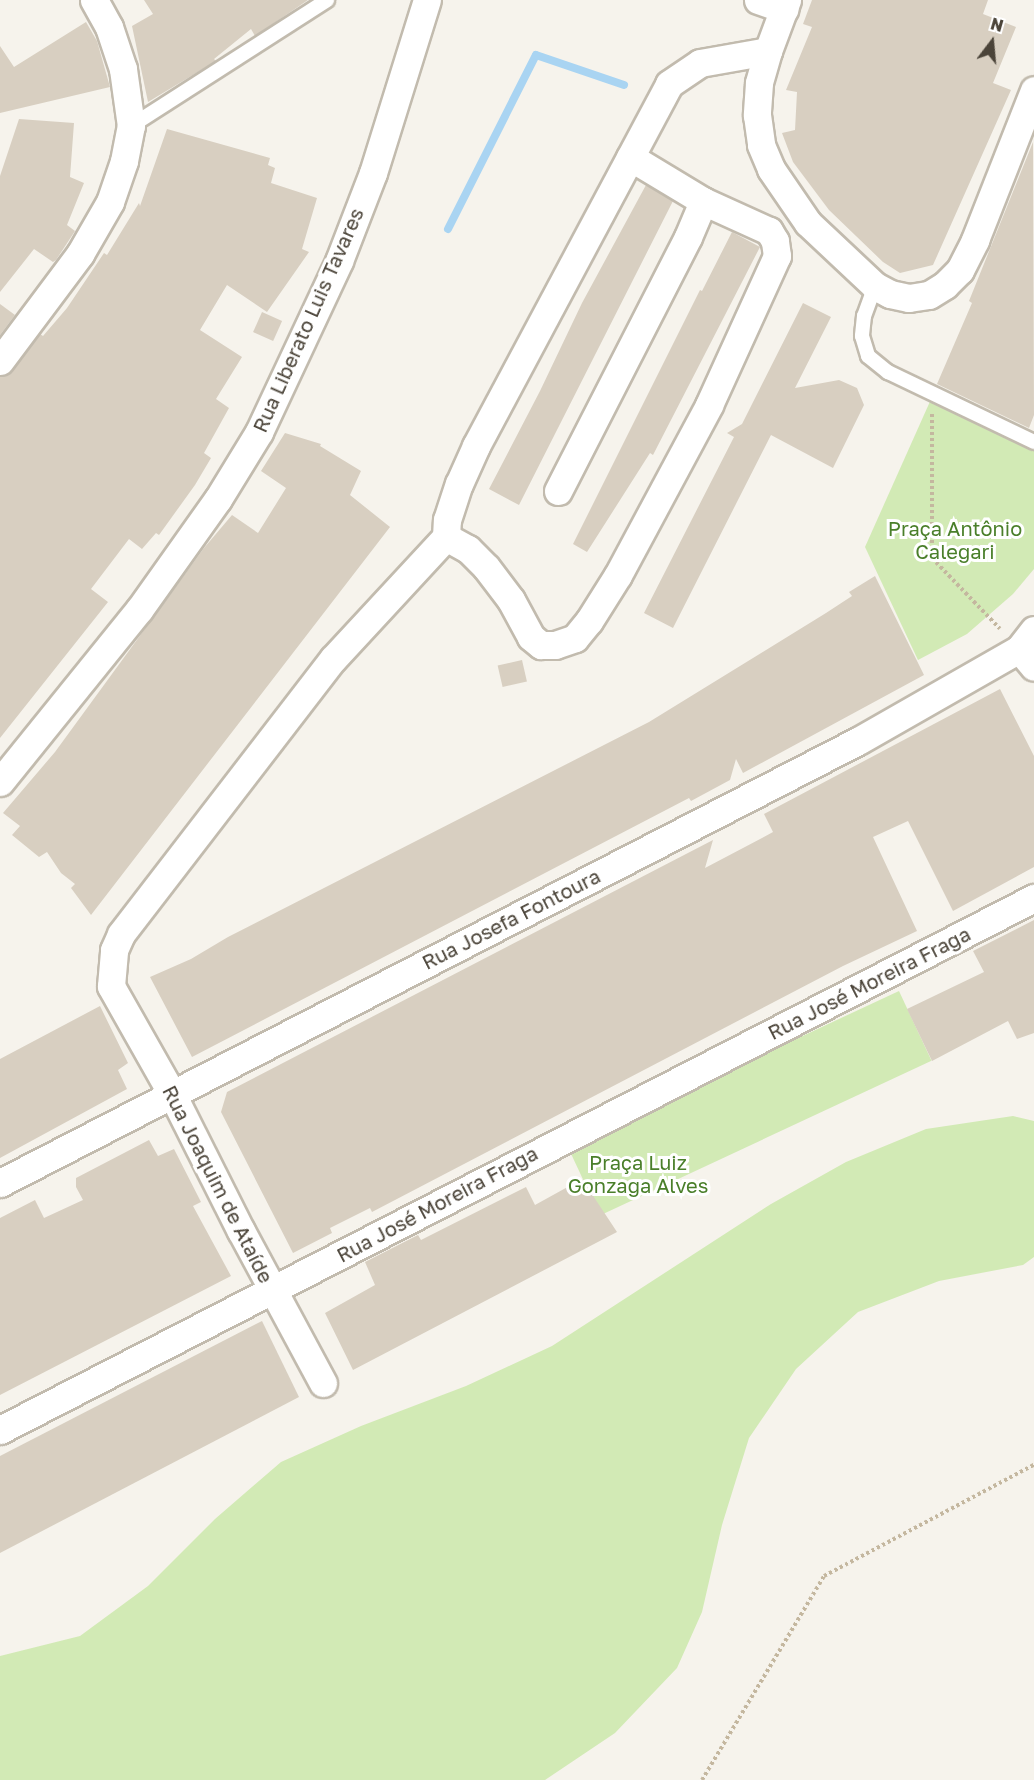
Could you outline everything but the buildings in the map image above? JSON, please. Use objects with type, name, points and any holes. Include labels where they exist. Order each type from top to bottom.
[{"type":"street","points":[[0,361],[80,254],[110,202],[124,161],[131,126],[123,69],[109,27],[94,0]]},
{"type":"street","name":"Rua Liberato Luis Tavares","points":[[0,782],[139,610],[218,499],[259,432],[339,261],[374,173],[427,0]]},
{"type":"street","points":[[758,0],[785,5],[759,83],[757,115],[761,145],[771,169],[808,224],[875,286],[890,294],[909,298],[929,295],[945,285],[960,270],[975,240],[1034,90]]},
{"type":"street","points":[[630,157],[703,201],[770,231],[775,241],[777,256],[709,405],[618,574],[589,621],[575,638],[555,645],[541,645],[531,637],[511,600],[486,567],[468,549],[446,537],[447,520],[459,484],[476,446],[630,157],[669,84],[682,73],[709,60],[768,51]]},
{"type":"street","points":[[558,491],[703,201]]},
{"type":"street","name":"Rua Joaquim de Ataíde","points":[[323,1383],[272,1290],[172,1094],[111,986],[114,950],[121,934],[333,659],[446,537]]},
{"type":"street","name":"Rua Josefa Fontoura","points":[[0,1183],[858,741],[1029,648]]},
{"type":"street","name":"Rua José Moreira Fraga","points":[[0,1430],[1034,898]]},
{"type":"lane","points":[[131,126],[327,0]]},
{"type":"lane","points":[[875,286],[864,316],[862,336],[868,356],[888,372],[1034,442]]},
{"type":"path","points":[[932,409],[932,558],[1029,648]]},
{"type":"path","points":[[702,1780],[824,1576],[1034,1465]]},
{"type":"green space","name":"Praça Antônio Calegari","points":[[932,397],[1034,446],[1034,569],[1013,594],[967,634],[918,660],[865,547]]},
{"type":"green space","name":"Praça Luiz Gonzaga Alves","points":[[899,991],[932,1061],[600,1215],[567,1146]]},
{"type":"green space","points":[[1013,1116],[1034,1121],[1034,1257],[1023,1265],[939,1281],[858,1312],[796,1369],[749,1438],[722,1525],[702,1612],[677,1668],[615,1733],[545,1780],[0,1780],[0,1656],[80,1636],[148,1586],[215,1519],[281,1462],[361,1426],[466,1386],[552,1346],[771,1204],[846,1162],[926,1129]]},
{"type":"waterway","points":[[448,229],[536,55],[624,85]]}]
